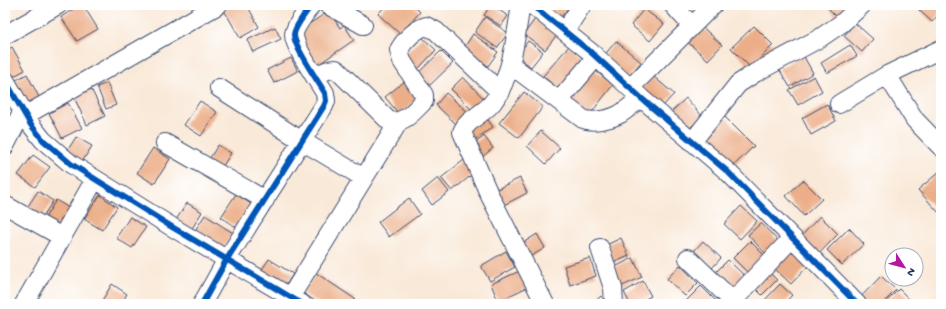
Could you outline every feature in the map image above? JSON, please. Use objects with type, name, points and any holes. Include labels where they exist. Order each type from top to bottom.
[{"type":"street","points":[[5,35],[58,5]]},
{"type":"street","points":[[5,146],[24,113],[218,5]]},
{"type":"street","points":[[202,304],[227,259],[302,142],[326,101],[325,93],[316,76],[296,45],[294,34],[296,27],[311,5]]},
{"type":"street","points":[[328,5],[363,25]]},
{"type":"street","points":[[521,5],[511,65],[500,92],[492,104],[464,128],[462,135],[489,194],[545,304]]},
{"type":"street","points":[[532,5],[596,57],[635,93],[728,172],[857,304]]},
{"type":"street","points":[[565,31],[582,5]]},
{"type":"street","points":[[673,5],[692,26]]},
{"type":"street","points":[[511,65],[583,119],[588,121],[615,116],[621,113],[635,93],[692,26],[713,5]]},
{"type":"street","points":[[692,142],[738,84],[842,23],[862,5]]},
{"type":"street","points":[[5,80],[24,113],[43,140],[71,164],[293,301],[364,178],[398,123],[405,119],[424,101],[424,95],[402,61],[399,50],[401,46],[419,29],[426,26],[436,31],[500,92]]},
{"type":"street","points":[[839,104],[887,75],[941,49]]},
{"type":"street","points":[[559,101],[596,57]]},
{"type":"street","points":[[316,76],[323,71],[336,69],[390,122],[398,123]]},
{"type":"street","points":[[887,75],[915,120],[941,147]]},
{"type":"street","points":[[219,88],[302,142],[364,178]]},
{"type":"street","points":[[165,143],[265,200]]},
{"type":"street","points":[[27,303],[95,178]]},
{"type":"street","points":[[5,205],[62,238]]},
{"type":"street","points":[[688,258],[733,303],[792,238]]},
{"type":"street","points":[[600,248],[613,288],[614,304]]},
{"type":"building","points":[[80,5],[83,5],[98,29],[77,41],[61,17]]},
{"type":"building","points":[[232,5],[247,5],[259,27],[240,38],[224,10]]},
{"type":"building","points":[[337,5],[360,5],[354,15]]},
{"type":"building","points":[[386,5],[413,5],[420,12],[400,34],[378,14]]},
{"type":"building","points":[[491,5],[508,16],[501,26],[484,15]]},
{"type":"building","points":[[546,5],[564,5],[568,8],[555,25]]},
{"type":"building","points":[[825,5],[847,5],[850,8],[839,19]]},
{"type":"building","points":[[924,5],[941,5],[941,12],[932,22],[919,10]]},
{"type":"building","points":[[644,9],[664,24],[650,41],[631,25]]},
{"type":"building","points":[[329,11],[340,28],[344,25],[354,40],[316,66],[294,34]]},
{"type":"building","points":[[485,17],[508,33],[497,48],[475,32]]},
{"type":"building","points":[[535,19],[556,36],[545,50],[524,34]]},
{"type":"building","points":[[697,22],[722,45],[708,60],[683,38]]},
{"type":"building","points":[[855,23],[873,39],[862,52],[844,36]]},
{"type":"building","points":[[754,26],[773,45],[751,68],[731,48]]},
{"type":"building","points":[[275,27],[281,39],[253,52],[247,40]]},
{"type":"building","points":[[473,34],[498,52],[488,66],[464,48]]},
{"type":"building","points":[[422,37],[436,50],[417,70],[403,57]]},
{"type":"building","points":[[528,41],[543,52],[531,67],[517,56]]},
{"type":"building","points":[[616,41],[641,62],[624,82],[599,62]]},
{"type":"building","points":[[850,45],[857,56],[827,73],[821,63]]},
{"type":"building","points":[[569,46],[585,60],[559,90],[543,76]]},
{"type":"building","points":[[12,47],[25,70],[9,79],[5,72],[5,51]]},
{"type":"building","points":[[441,51],[453,63],[428,87],[416,75]]},
{"type":"building","points":[[803,55],[813,73],[790,87],[779,69]]},
{"type":"building","points":[[291,58],[298,71],[274,83],[267,70]]},
{"type":"building","points":[[591,67],[613,85],[587,118],[564,101]]},
{"type":"building","points":[[27,74],[42,103],[25,112],[9,84]]},
{"type":"building","points":[[653,76],[674,94],[661,108],[641,90]]},
{"type":"building","points":[[814,76],[822,91],[798,105],[789,90]]},
{"type":"building","points":[[463,77],[487,102],[475,113],[451,89]]},
{"type":"building","points":[[405,81],[419,98],[399,114],[385,97]]},
{"type":"building","points":[[107,83],[116,105],[106,109],[97,87]]},
{"type":"building","points":[[91,89],[105,116],[87,125],[74,97]]},
{"type":"building","points":[[524,92],[543,107],[519,138],[499,123]]},
{"type":"building","points":[[446,93],[469,113],[458,126],[436,105]]},
{"type":"building","points":[[686,98],[702,116],[685,133],[668,115]]},
{"type":"building","points":[[200,101],[217,112],[201,136],[184,125]]},
{"type":"building","points":[[68,103],[82,128],[62,138],[49,113]]},
{"type":"building","points":[[827,104],[836,121],[811,135],[802,118]]},
{"type":"building","points":[[485,116],[493,127],[473,141],[466,130]]},
{"type":"building","points":[[725,117],[754,146],[725,174],[696,145]]},
{"type":"building","points":[[541,131],[560,148],[546,164],[527,146]]},
{"type":"building","points":[[484,136],[493,148],[480,159],[470,147]]},
{"type":"building","points":[[76,137],[92,146],[80,165],[64,156]]},
{"type":"building","points":[[218,145],[231,153],[216,177],[203,169]]},
{"type":"building","points":[[153,148],[170,159],[154,184],[137,173]]},
{"type":"building","points":[[33,155],[50,167],[35,187],[18,175]]},
{"type":"building","points":[[464,160],[474,173],[452,191],[441,178]]},
{"type":"building","points":[[941,170],[941,215],[918,190]]},
{"type":"building","points":[[438,178],[449,192],[432,205],[422,191]]},
{"type":"building","points":[[520,178],[527,193],[500,207],[493,191]]},
{"type":"building","points":[[803,180],[822,199],[804,216],[786,196]]},
{"type":"building","points":[[38,191],[53,201],[37,225],[22,215]]},
{"type":"building","points":[[236,194],[254,206],[239,229],[221,217]]},
{"type":"building","points":[[100,195],[117,207],[102,230],[84,219]]},
{"type":"building","points":[[409,198],[420,214],[389,237],[378,222]]},
{"type":"building","points":[[56,200],[72,210],[59,233],[42,223]]},
{"type":"building","points":[[187,203],[202,212],[188,235],[172,226]]},
{"type":"building","points":[[741,206],[757,221],[740,239],[724,224]]},
{"type":"building","points":[[205,215],[233,233],[220,253],[192,235]]},
{"type":"building","points":[[820,216],[838,234],[812,261],[794,244]]},
{"type":"building","points":[[130,217],[146,227],[132,248],[116,238]]},
{"type":"building","points":[[761,223],[780,243],[767,255],[748,235]]},
{"type":"building","points":[[849,228],[864,244],[842,265],[827,250]]},
{"type":"building","points":[[537,234],[545,248],[523,261],[515,248]]},
{"type":"building","points":[[621,238],[629,256],[606,266],[598,249]]},
{"type":"building","points":[[703,241],[721,258],[704,277],[685,261]]},
{"type":"building","points":[[750,241],[768,259],[751,276],[733,258]]},
{"type":"building","points":[[792,250],[808,266],[791,284],[774,268]]},
{"type":"building","points":[[506,251],[515,267],[490,281],[481,266]]},
{"type":"building","points":[[590,258],[596,276],[570,285],[564,266]]},
{"type":"building","points":[[633,258],[642,277],[620,287],[611,269]]},
{"type":"building","points":[[269,259],[293,274],[283,290],[259,274]]},
{"type":"building","points":[[728,260],[748,279],[730,298],[710,278]]},
{"type":"building","points":[[680,265],[698,283],[685,296],[667,279]]},
{"type":"building","points":[[524,269],[532,285],[498,301],[491,284]]},
{"type":"building","points":[[768,271],[777,280],[762,295],[753,286]]},
{"type":"building","points":[[316,273],[355,299],[352,304],[320,304],[303,293]]},
{"type":"building","points":[[881,276],[884,279],[884,287],[893,287],[896,290],[882,304],[854,304]]},
{"type":"building","points":[[643,281],[651,296],[636,304],[630,304],[624,292]]},
{"type":"building","points":[[112,284],[127,294],[121,304],[100,304]]},
{"type":"building","points":[[780,284],[792,295],[784,304],[761,304]]},
{"type":"building","points":[[701,286],[719,304],[683,304]]},
{"type":"building","points":[[899,289],[912,302],[910,304],[884,304]]},
{"type":"building","points":[[601,296],[608,304],[592,304]]},
{"type":"cycle path","points":[[202,304],[227,259],[326,101],[325,93],[302,55],[294,35],[298,24],[311,5]]},
{"type":"cycle path","points":[[532,5],[593,54],[641,98],[728,172],[857,304]]},
{"type":"cycle path","points":[[5,80],[31,125],[43,140],[71,164],[172,227],[302,304]]}]
